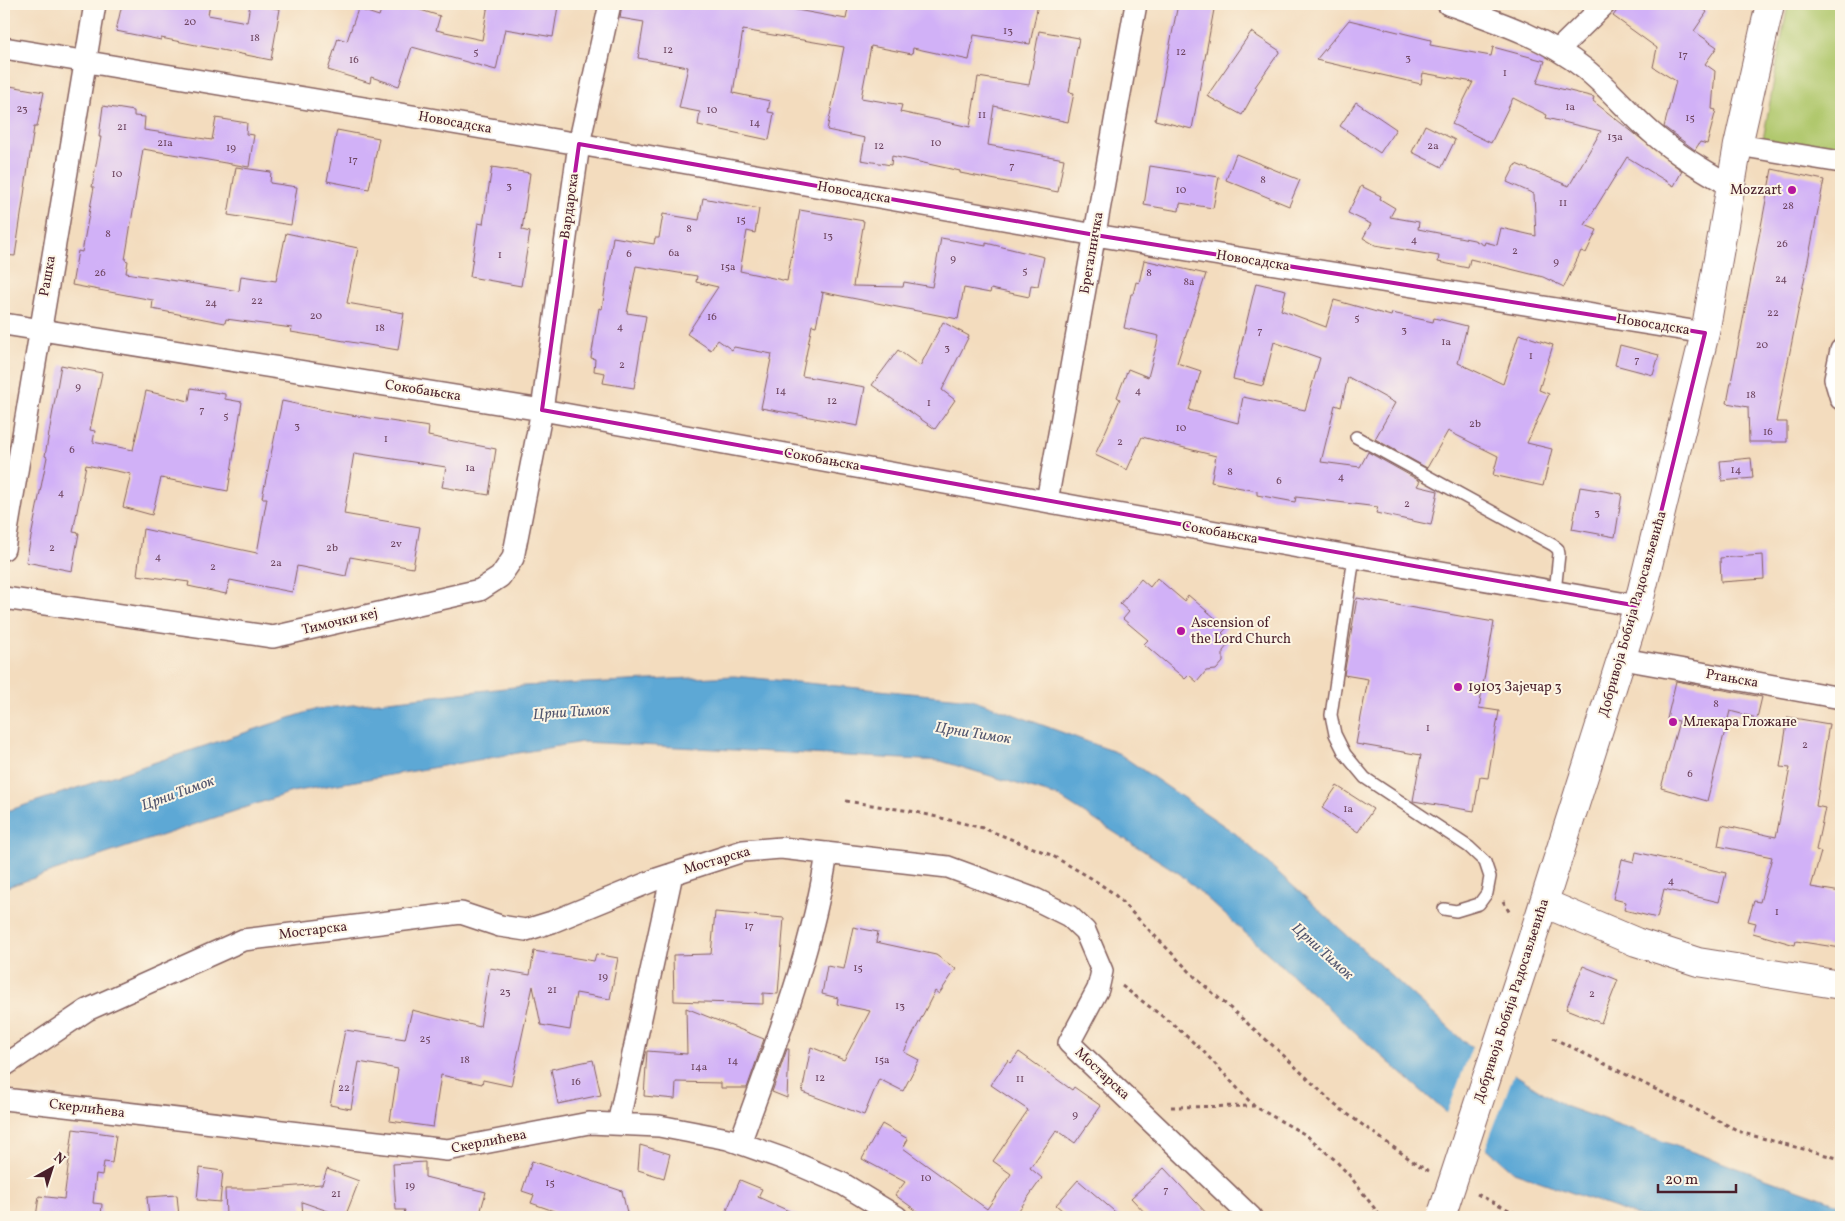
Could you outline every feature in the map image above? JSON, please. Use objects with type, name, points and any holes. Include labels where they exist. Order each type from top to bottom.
[{"type":"street","name":"Рашка","points":[[4,549],[94,4]]},
{"type":"street","name":"Вардарска","points":[[542,410],[579,144],[610,4]]},
{"type":"street","name":"Брегалничка","points":[[1048,501],[1136,4]]},
{"type":"street","points":[[1448,4],[1509,26],[1558,50],[1585,70],[1651,132],[1692,164],[1731,186]]},
{"type":"street","points":[[1558,50],[1605,4]]},
{"type":"street","name":"Добривоја Бобија Радосављевића","points":[[1442,1214],[1623,659],[1638,606],[1705,333],[1738,145],[1770,4]]},
{"type":"street","name":"Новосадска","points":[[4,48],[579,144],[1095,235],[1705,333]]},
{"type":"street","points":[[1738,145],[1841,162]]},
{"type":"street","name":"Сокобањска","points":[[4,324],[542,410],[1354,557],[1638,606]]},
{"type":"street","points":[[1841,350],[1835,380],[1841,399]]},
{"type":"street","name":"Тимочки кеј","points":[[4,598],[273,637],[480,590],[500,577],[513,558],[542,410]]},
{"type":"street","name":"Ртањска","points":[[1623,659],[1841,698]]},
{"type":"street","name":"Мостарска","points":[[4,1066],[87,1010],[242,940],[460,913],[500,926],[526,930],[552,922],[672,874],[743,851],[781,848],[948,867],[1050,905],[1069,916],[1085,931],[1102,971],[1098,989],[1069,1043],[1251,1217]]},
{"type":"street","points":[[740,1143],[790,1004],[821,892],[827,853]]},
{"type":"street","points":[[618,1124],[672,874]]},
{"type":"street","points":[[1544,903],[1636,942],[1698,962],[1841,985]]},
{"type":"street","name":"Скерлићева","points":[[4,1099],[446,1150],[589,1123],[659,1126],[740,1143],[843,1184],[897,1217]]},
{"type":"lane","points":[[1356,437],[1553,545],[1558,549],[1559,554],[1556,592]]},
{"type":"lane","points":[[1354,557],[1331,714],[1335,734],[1345,754],[1365,778],[1469,847],[1485,862],[1490,877],[1486,893],[1479,904],[1456,911],[1444,910]]},
{"type":"path","points":[[846,801],[916,812],[983,828],[1051,855],[1091,878],[1113,893],[1197,979],[1279,1051],[1335,1105],[1418,1165],[1435,1174]]},
{"type":"path","points":[[1490,877],[1529,949]]},
{"type":"path","points":[[1102,971],[1196,1044],[1254,1106],[1306,1135],[1334,1159],[1350,1176],[1381,1217]]},
{"type":"path","points":[[1553,1038],[1743,1134],[1841,1159]]},
{"type":"path","points":[[1138,1108],[1254,1106]]},
{"type":"path","points":[[1471,1190],[1524,1217]]},
{"type":"highlighted area","points":[[579,144],[1095,235],[1705,333],[1638,606],[542,410]]},
{"type":"green space","points":[[1788,4],[1841,4],[1841,161],[1762,145]]},
{"type":"water","name":"Црни Тимок","points":[[734,676],[972,699],[1118,753],[1236,834],[1463,1041],[1564,1106],[1841,1205],[1841,1217],[1640,1217],[1514,1172],[1376,1051],[1180,874],[1057,796],[941,761],[582,742],[292,792],[4,888],[4,812],[317,709],[523,686]]},
{"type":"pier","points":[[1473,1044],[1515,1071],[1485,1150],[1446,1116]]},
{"type":"building","points":[[122,4],[210,4],[208,15],[247,22],[250,4],[280,9],[271,60],[116,31]]},
{"type":"building","points":[[383,4],[401,4],[440,16],[436,30],[482,40],[488,4],[558,6],[553,37],[505,29],[496,70],[412,47],[399,86],[371,77],[370,83],[328,70],[338,38],[347,41],[358,9],[379,16]]},
{"type":"building","points":[[622,4],[787,4],[786,8],[846,19],[849,4],[1038,4],[1030,44],[974,35],[969,60],[913,48],[912,54],[871,46],[861,98],[902,105],[900,112],[970,127],[978,77],[1029,85],[1039,31],[1079,38],[1069,92],[1074,93],[1068,122],[994,106],[988,145],[1064,159],[1058,192],[960,173],[960,171],[892,156],[891,165],[861,160],[865,138],[827,130],[844,47],[743,30],[733,93],[770,101],[768,112],[774,113],[769,140],[698,125],[700,112],[679,108],[688,67],[638,58],[644,22],[620,18]]},
{"type":"building","points":[[1178,4],[1215,4],[1192,129],[1155,120]]},
{"type":"building","points":[[1622,4],[1697,4],[1707,12],[1694,31],[1717,47],[1705,64],[1715,71],[1712,109],[1716,110],[1707,144],[1700,142],[1695,150],[1664,127],[1676,81],[1653,67],[1657,48],[1613,16]]},
{"type":"building","points":[[1349,20],[1431,40],[1430,45],[1491,56],[1493,47],[1545,61],[1537,83],[1594,97],[1593,101],[1682,171],[1674,186],[1627,157],[1585,225],[1597,230],[1586,253],[1581,251],[1564,287],[1543,277],[1470,259],[1468,268],[1438,262],[1439,256],[1375,245],[1363,238],[1371,224],[1348,213],[1361,186],[1381,196],[1380,199],[1395,208],[1390,217],[1419,222],[1418,229],[1474,240],[1484,245],[1485,242],[1497,245],[1501,228],[1536,236],[1534,194],[1507,182],[1516,164],[1569,186],[1601,131],[1546,118],[1547,115],[1513,98],[1491,143],[1452,124],[1473,82],[1423,73],[1421,84],[1316,60]]},
{"type":"building","points":[[1251,32],[1280,51],[1255,87],[1257,88],[1242,115],[1207,96]]},
{"type":"building","points":[[10,86],[44,92],[37,127],[34,127],[15,256],[4,255],[4,97],[8,98]]},
{"type":"building","points":[[1356,102],[1396,129],[1380,153],[1340,126]]},
{"type":"building","points":[[103,106],[134,111],[134,116],[145,117],[144,130],[212,140],[216,118],[247,123],[246,134],[254,135],[249,167],[143,149],[125,260],[128,261],[126,273],[239,291],[241,276],[276,281],[286,233],[358,248],[347,303],[404,313],[398,350],[291,332],[292,328],[226,319],[225,323],[152,309],[153,300],[72,285],[78,251],[82,252],[94,187],[92,187],[101,137],[99,137]]},
{"type":"building","points":[[1425,125],[1455,140],[1442,167],[1412,152]]},
{"type":"building","points":[[337,130],[379,138],[369,189],[327,181]]},
{"type":"building","points":[[1236,154],[1300,180],[1289,206],[1226,180]]},
{"type":"building","points":[[1150,166],[1219,177],[1213,208],[1180,203],[1179,211],[1144,205]]},
{"type":"building","points":[[236,167],[271,172],[270,183],[297,187],[291,225],[228,215]]},
{"type":"building","points":[[492,167],[530,173],[522,230],[530,232],[521,286],[470,277],[478,223],[483,224]]},
{"type":"building","points":[[1772,169],[1824,180],[1776,422],[1787,422],[1787,442],[1749,442],[1748,407],[1727,403]]},
{"type":"building","points":[[703,198],[759,209],[755,233],[747,231],[740,271],[787,281],[800,210],[864,221],[853,286],[903,287],[904,282],[932,287],[941,238],[986,246],[986,243],[1044,257],[1038,286],[1031,285],[1029,297],[991,289],[990,293],[964,288],[958,319],[821,292],[823,293],[816,326],[812,325],[802,376],[865,387],[858,426],[761,408],[772,354],[734,347],[732,350],[718,340],[711,350],[687,334],[718,287],[696,282],[697,276],[636,266],[627,313],[646,316],[634,388],[603,383],[605,373],[594,371],[595,359],[591,358],[599,308],[602,309],[613,237],[654,244],[655,238],[659,238],[663,214],[699,220]]},
{"type":"building","points":[[1144,260],[1206,274],[1177,363],[1201,371],[1189,410],[1238,423],[1243,397],[1305,410],[1320,358],[1274,342],[1263,386],[1233,379],[1256,283],[1286,290],[1281,310],[1326,327],[1334,300],[1391,316],[1392,313],[1433,322],[1434,318],[1467,326],[1458,363],[1503,384],[1519,334],[1553,345],[1539,390],[1549,394],[1527,443],[1552,449],[1543,486],[1493,475],[1498,456],[1448,431],[1427,468],[1375,439],[1395,403],[1348,377],[1341,407],[1335,405],[1321,462],[1360,467],[1368,452],[1420,481],[1417,486],[1438,491],[1431,525],[1376,513],[1378,507],[1296,497],[1295,502],[1257,495],[1257,491],[1211,482],[1216,456],[1142,437],[1127,470],[1095,455],[1120,399],[1117,397],[1128,369],[1148,377],[1159,336],[1124,328],[1131,294],[1133,294],[1136,282],[1139,283]]},
{"type":"building","points":[[943,322],[969,336],[942,390],[955,400],[935,429],[872,385],[898,350],[920,366]]},
{"type":"building","points":[[1620,345],[1659,355],[1653,375],[1615,365]]},
{"type":"building","points":[[61,365],[102,373],[90,430],[95,431],[93,442],[133,450],[146,391],[189,401],[191,388],[225,394],[225,399],[242,402],[228,491],[161,478],[152,515],[123,507],[131,474],[86,465],[73,532],[79,533],[72,571],[26,562],[47,457],[45,456]]},
{"type":"building","points":[[282,401],[338,413],[429,427],[428,436],[496,449],[489,495],[442,487],[446,467],[354,453],[344,514],[420,527],[413,568],[350,557],[346,576],[297,566],[292,592],[230,580],[226,594],[188,586],[189,582],[137,575],[143,529],[257,553],[267,498],[262,498]]},
{"type":"building","points":[[1751,458],[1753,478],[1722,481],[1720,461]]},
{"type":"building","points":[[1580,487],[1622,494],[1615,537],[1572,529]]},
{"type":"building","points":[[1763,555],[1764,579],[1721,582],[1720,558]]},
{"type":"building","name":"Ascension of the Lord Church","points":[[1157,578],[1184,601],[1188,595],[1227,628],[1222,633],[1231,641],[1223,651],[1223,662],[1216,670],[1206,671],[1197,682],[1189,675],[1185,679],[1144,644],[1148,640],[1123,619],[1129,612],[1120,604],[1141,579],[1150,587]]},
{"type":"building","points":[[1357,598],[1494,622],[1479,708],[1499,711],[1488,778],[1480,777],[1474,811],[1413,801],[1421,755],[1356,744],[1368,679],[1344,675]]},
{"type":"building","points":[[1676,681],[1762,697],[1757,718],[1730,711],[1707,801],[1661,788],[1679,721],[1667,719]]},
{"type":"building","points":[[1788,717],[1829,724],[1816,806],[1825,808],[1816,850],[1821,852],[1811,887],[1841,892],[1841,948],[1796,941],[1795,945],[1753,933],[1756,923],[1748,921],[1754,901],[1760,902],[1772,857],[1718,846],[1722,825],[1776,837],[1790,768],[1780,767]]},
{"type":"building","points":[[1337,786],[1373,809],[1358,832],[1322,808]]},
{"type":"building","points":[[1636,852],[1726,873],[1719,902],[1664,889],[1657,918],[1624,910],[1626,902],[1613,899],[1622,859],[1634,862]]},
{"type":"building","points":[[715,912],[784,918],[778,994],[763,993],[763,1004],[674,1001],[673,955],[711,954]]},
{"type":"building","points":[[853,927],[878,932],[876,942],[936,955],[956,969],[939,994],[935,991],[904,1052],[919,1060],[903,1091],[879,1079],[864,1115],[802,1092],[811,1047],[844,1060],[870,1011],[837,1004],[838,998],[822,994],[827,966],[844,969]]},
{"type":"building","points":[[534,951],[594,961],[596,954],[618,958],[610,999],[576,993],[570,1030],[541,1025],[533,986],[511,1086],[483,1080],[482,1084],[441,1075],[433,1127],[390,1121],[398,1069],[359,1062],[351,1109],[330,1105],[345,1030],[405,1039],[412,1010],[480,1027],[490,968],[530,975]]},
{"type":"building","points":[[1583,966],[1618,980],[1601,1023],[1566,1009]]},
{"type":"building","points":[[686,1008],[764,1039],[747,1088],[721,1088],[721,1083],[676,1082],[675,1099],[644,1096],[647,1051],[687,1054]]},
{"type":"building","points":[[787,1049],[789,1049],[787,1098],[772,1092]]},
{"type":"building","points":[[1019,1052],[1072,1090],[1074,1087],[1101,1106],[1075,1143],[1057,1130],[1030,1168],[1042,1178],[1014,1217],[925,1217],[895,1195],[905,1182],[862,1159],[882,1124],[908,1139],[903,1148],[987,1209],[1011,1174],[993,1161],[1028,1110],[991,1085],[1008,1060],[1011,1063]]},
{"type":"building","points":[[593,1060],[601,1095],[558,1104],[551,1069]]},
{"type":"building","points":[[73,1129],[116,1135],[112,1163],[104,1162],[102,1175],[96,1174],[93,1203],[102,1204],[101,1217],[36,1217],[39,1196],[64,1199]]},
{"type":"building","points":[[640,1145],[670,1154],[664,1178],[638,1170]]},
{"type":"building","points":[[532,1161],[622,1191],[628,1217],[571,1217],[531,1203],[534,1195],[522,1191]]},
{"type":"building","points":[[425,1162],[425,1177],[486,1192],[479,1217],[403,1217],[405,1210],[396,1210],[393,1164]]},
{"type":"building","points":[[200,1168],[223,1171],[220,1202],[197,1200]]},
{"type":"building","points":[[1164,1168],[1210,1217],[1149,1217],[1131,1198]]},
{"type":"building","points":[[327,1169],[359,1181],[345,1217],[302,1202],[303,1217],[226,1217],[225,1189],[260,1189],[322,1184]]},
{"type":"building","points":[[740,1180],[762,1189],[758,1197],[802,1217],[724,1217]]},
{"type":"building","points":[[1078,1180],[1121,1217],[1070,1217],[1056,1205]]},
{"type":"building","points":[[177,1195],[179,1217],[149,1217],[147,1197]]},
{"type":"place","name":"Mozzart","points":[[1792,190]]},
{"type":"place","name":"Ascension of the Lord Church","points":[[1181,631]]},
{"type":"place","name":"19103 Зајечар 3","points":[[1458,687]]},
{"type":"place","name":"Млекара Гложане","points":[[1673,722]]}]
